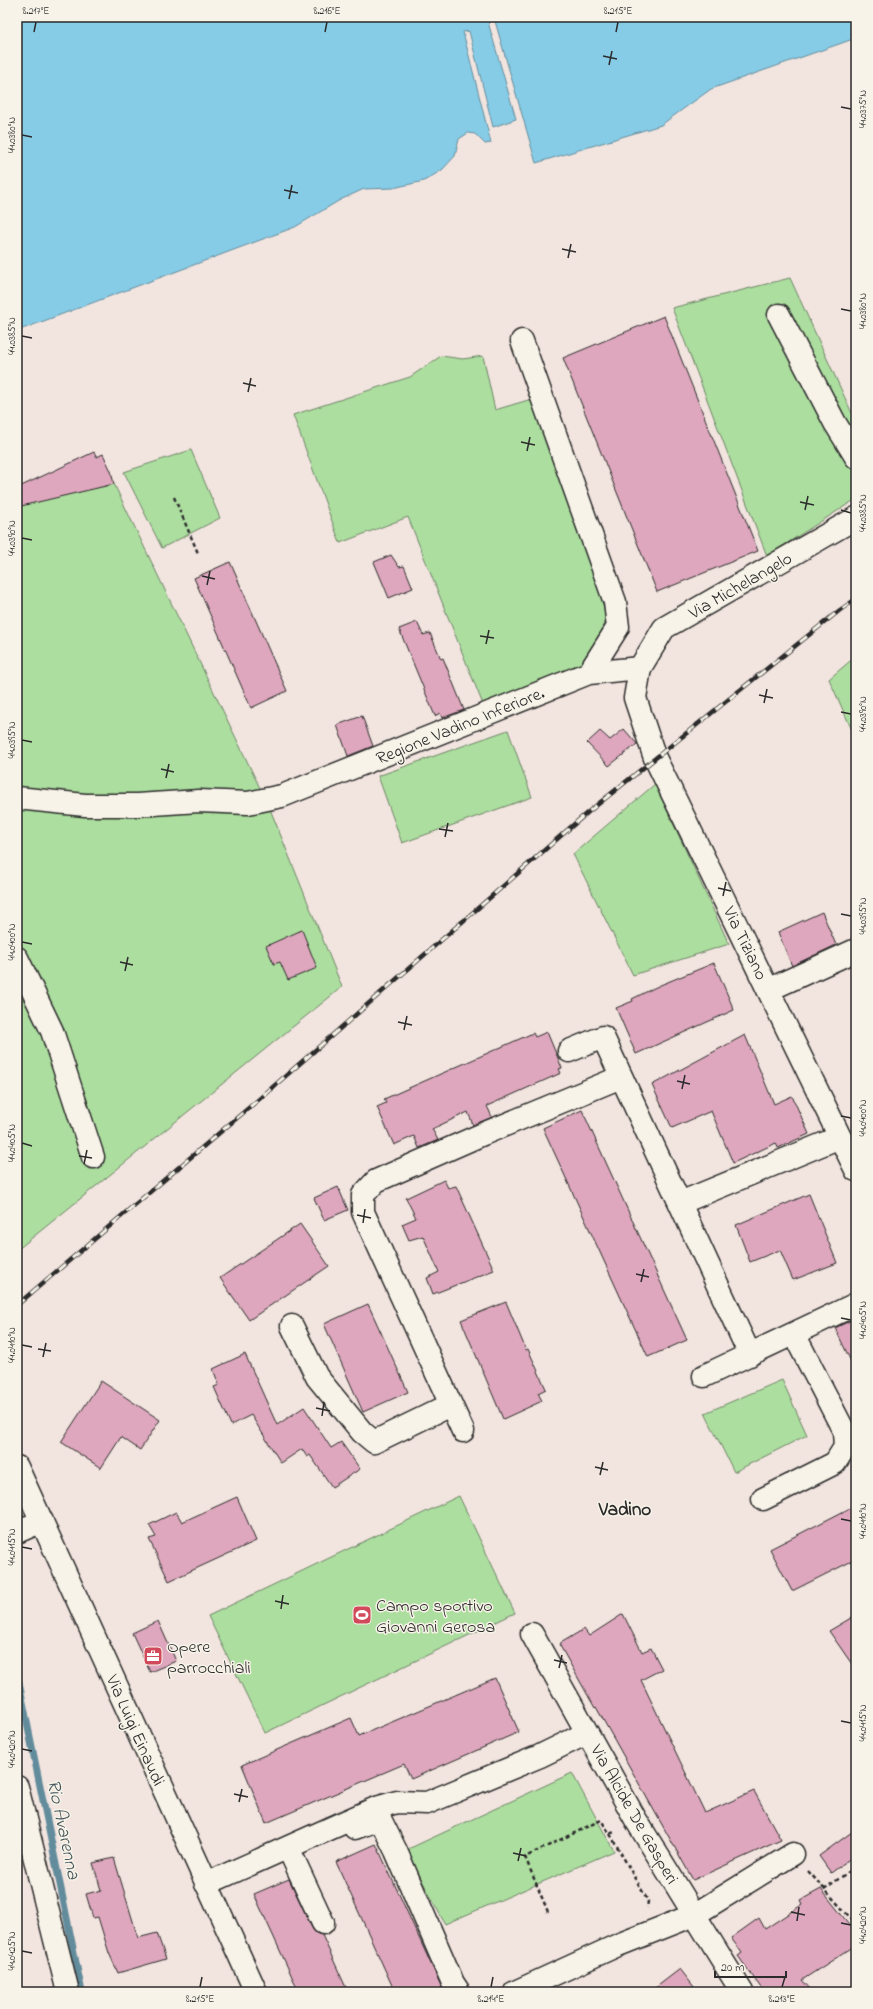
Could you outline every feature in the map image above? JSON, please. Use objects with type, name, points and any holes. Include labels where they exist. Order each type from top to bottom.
[{"type":"street","points":[[780,315],[835,423],[856,457]]},
{"type":"street","points":[[522,341],[615,602],[618,627],[589,673]]},
{"type":"street","name":"Via Michelangelo","points":[[640,668],[664,628],[856,518]]},
{"type":"street","name":"Regione Vadino Inferiore.","points":[[17,798],[85,805],[137,805],[199,801],[248,802],[282,796],[589,673],[640,668]]},
{"type":"street","name":"Via Tiziano","points":[[640,668],[635,698],[655,758],[856,1170]]},
{"type":"street","points":[[768,990],[856,950]]},
{"type":"street","points":[[17,958],[52,1031],[93,1157]]},
{"type":"street","points":[[569,1051],[603,1037],[750,1355]]},
{"type":"street","points":[[463,1431],[363,1212],[363,1195],[376,1181],[482,1134],[621,1077]]},
{"type":"street","points":[[680,1202],[840,1137]]},
{"type":"street","points":[[704,1376],[856,1304]]},
{"type":"street","points":[[292,1326],[317,1377],[362,1432],[374,1442],[450,1405]]},
{"type":"street","points":[[763,1499],[835,1463],[845,1448],[844,1431],[794,1334]]},
{"type":"street","name":"Via Luigi Einaudi","points":[[17,1467],[28,1528],[208,1888],[256,1992]]},
{"type":"street","name":"Via Alcide De Gasperi","points":[[532,1634],[636,1820],[742,1992]]},
{"type":"street","points":[[208,1888],[376,1808],[397,1802],[427,1804],[540,1756],[587,1733]]},
{"type":"street","points":[[17,1787],[68,1992]]},
{"type":"street","points":[[208,1888],[380,1819],[396,1851],[453,1983],[459,1992]]},
{"type":"street","points":[[291,1854],[323,1923]]},
{"type":"street","points":[[515,1992],[618,1945],[694,1915],[792,1854]]},
{"type":"path","points":[[174,497],[198,553]]},
{"type":"path","points":[[548,1912],[525,1857],[601,1820],[648,1901],[648,1907],[645,1910]]},
{"type":"path","points":[[610,1834],[636,1820]]},
{"type":"path","points":[[792,1854],[856,1924]]},
{"type":"path","points":[[824,1889],[856,1867]]},
{"type":"green space","points":[[790,278],[856,422],[856,499],[767,556],[672,308]]},
{"type":"green space","points":[[441,356],[463,359],[483,356],[495,410],[535,398],[604,600],[606,616],[603,628],[592,649],[591,662],[484,707],[408,517],[340,543],[293,415],[410,377]]},
{"type":"green space","points":[[191,450],[220,518],[162,548],[124,472]]},
{"type":"green space","points":[[114,484],[270,809],[342,987],[17,1250],[17,506]]},
{"type":"green space","points":[[856,656],[856,739],[829,679]]},
{"type":"green space","points":[[508,730],[532,797],[402,843],[378,776]]},
{"type":"green space","points":[[655,784],[729,944],[633,975],[573,854]]},
{"type":"green space","points":[[782,1380],[807,1435],[734,1472],[705,1413]]},
{"type":"green space","name":"Campo sportivo Giovanni Gerosa","points":[[459,1496],[515,1613],[265,1733],[208,1616]]},
{"type":"green space","points":[[572,1773],[614,1851],[445,1924],[406,1850]]},
{"type":"water","points":[[17,17],[856,17],[856,38],[711,89],[661,125],[536,163],[495,21],[488,22],[516,119],[493,127],[469,31],[463,32],[491,143],[485,144],[475,134],[468,133],[459,139],[455,156],[442,170],[424,181],[393,188],[364,189],[340,200],[295,227],[17,331]]},
{"type":"building","points":[[664,316],[758,551],[657,592],[563,358]]},
{"type":"building","points":[[94,452],[97,457],[103,454],[111,471],[114,484],[17,507],[17,488]]},
{"type":"building","points":[[391,555],[399,567],[404,566],[413,588],[389,598],[374,562]]},
{"type":"building","points":[[230,562],[287,691],[251,708],[194,578]]},
{"type":"building","points":[[417,622],[423,635],[430,633],[441,659],[443,658],[464,710],[442,718],[440,713],[435,716],[399,629]]},
{"type":"building","points":[[362,716],[373,746],[348,756],[337,725]]},
{"type":"building","points":[[624,729],[637,744],[609,766],[587,743],[600,731],[610,740]]},
{"type":"building","points":[[822,912],[836,945],[792,966],[778,932]]},
{"type":"building","points":[[302,930],[317,968],[288,980],[280,962],[274,964],[266,946]]},
{"type":"building","points":[[714,963],[734,1010],[636,1054],[616,1008],[633,1001],[632,999],[658,986]]},
{"type":"building","points":[[547,1032],[562,1068],[559,1069],[561,1073],[487,1106],[492,1117],[473,1125],[468,1112],[432,1129],[438,1140],[419,1148],[414,1136],[394,1145],[377,1107],[386,1103],[384,1099],[533,1033],[535,1037]]},
{"type":"building","points":[[745,1035],[774,1104],[792,1096],[809,1134],[778,1148],[776,1143],[733,1163],[711,1111],[672,1128],[652,1085]]},
{"type":"building","points":[[582,1110],[687,1340],[648,1357],[543,1128]]},
{"type":"building","points":[[444,1180],[448,1188],[456,1186],[494,1270],[433,1294],[427,1278],[439,1272],[423,1236],[409,1240],[402,1224],[416,1218],[406,1198]]},
{"type":"building","points":[[338,1187],[348,1210],[324,1220],[314,1198]]},
{"type":"building","points":[[809,1194],[837,1263],[793,1280],[780,1250],[750,1262],[736,1225]]},
{"type":"building","points":[[300,1224],[329,1266],[249,1320],[220,1278]]},
{"type":"building","points":[[506,1302],[526,1350],[528,1349],[546,1389],[538,1393],[542,1401],[503,1419],[461,1320]]},
{"type":"building","points":[[368,1304],[408,1392],[363,1412],[324,1324]]},
{"type":"building","points":[[856,1318],[856,1372],[835,1328]]},
{"type":"building","points":[[245,1354],[277,1425],[304,1407],[331,1448],[341,1442],[360,1469],[332,1487],[310,1455],[307,1457],[302,1449],[281,1463],[251,1415],[231,1425],[214,1387],[219,1385],[213,1369]]},
{"type":"building","points":[[101,1381],[160,1420],[140,1450],[121,1437],[101,1468],[61,1442]]},
{"type":"building","points":[[237,1497],[256,1541],[169,1581],[149,1539],[156,1537],[149,1525],[176,1512],[182,1522]]},
{"type":"building","points":[[856,1505],[856,1559],[792,1591],[770,1549]]},
{"type":"building","points":[[623,1614],[642,1652],[651,1648],[662,1669],[641,1680],[705,1813],[754,1791],[781,1840],[693,1880],[559,1644],[584,1629],[589,1636]]},
{"type":"building","points":[[856,1615],[856,1670],[829,1631]]},
{"type":"building","points":[[158,1621],[176,1661],[150,1672],[132,1633]]},
{"type":"building","points":[[495,1678],[519,1732],[411,1779],[404,1764],[266,1823],[242,1765],[351,1718],[359,1736]]},
{"type":"building","points":[[856,1829],[856,1854],[831,1873],[819,1856]]},
{"type":"building","points":[[376,1844],[444,1992],[395,1992],[336,1862]]},
{"type":"building","points":[[114,1858],[138,1938],[157,1933],[166,1959],[118,1973],[109,1953],[98,1917],[93,1918],[86,1894],[101,1890],[93,1863]]},
{"type":"building","points":[[289,1879],[312,1928],[316,1933],[322,1935],[348,1992],[299,1992],[254,1894]]},
{"type":"building","points":[[821,1889],[856,1933],[856,1945],[802,1980],[813,1992],[764,1992],[738,1956],[742,1953],[731,1938],[759,1918],[765,1929],[803,1904],[801,1900]]},
{"type":"building","points":[[680,1969],[698,1992],[650,1992]]},
{"type":"waterway","name":"Rio Avarenna","points":[[17,1673],[82,1992]]},
{"type":"railway","points":[[17,1305],[258,1100],[587,813],[840,610],[856,599]]},
{"type":"place","name":"Campo sportivo Giovanni Gerosa","points":[[362,1615]]},
{"type":"place","name":"Opere parrocchiali","points":[[153,1656]]},
{"type":"district","name":"Vadino","points":[[625,1508]]}]
